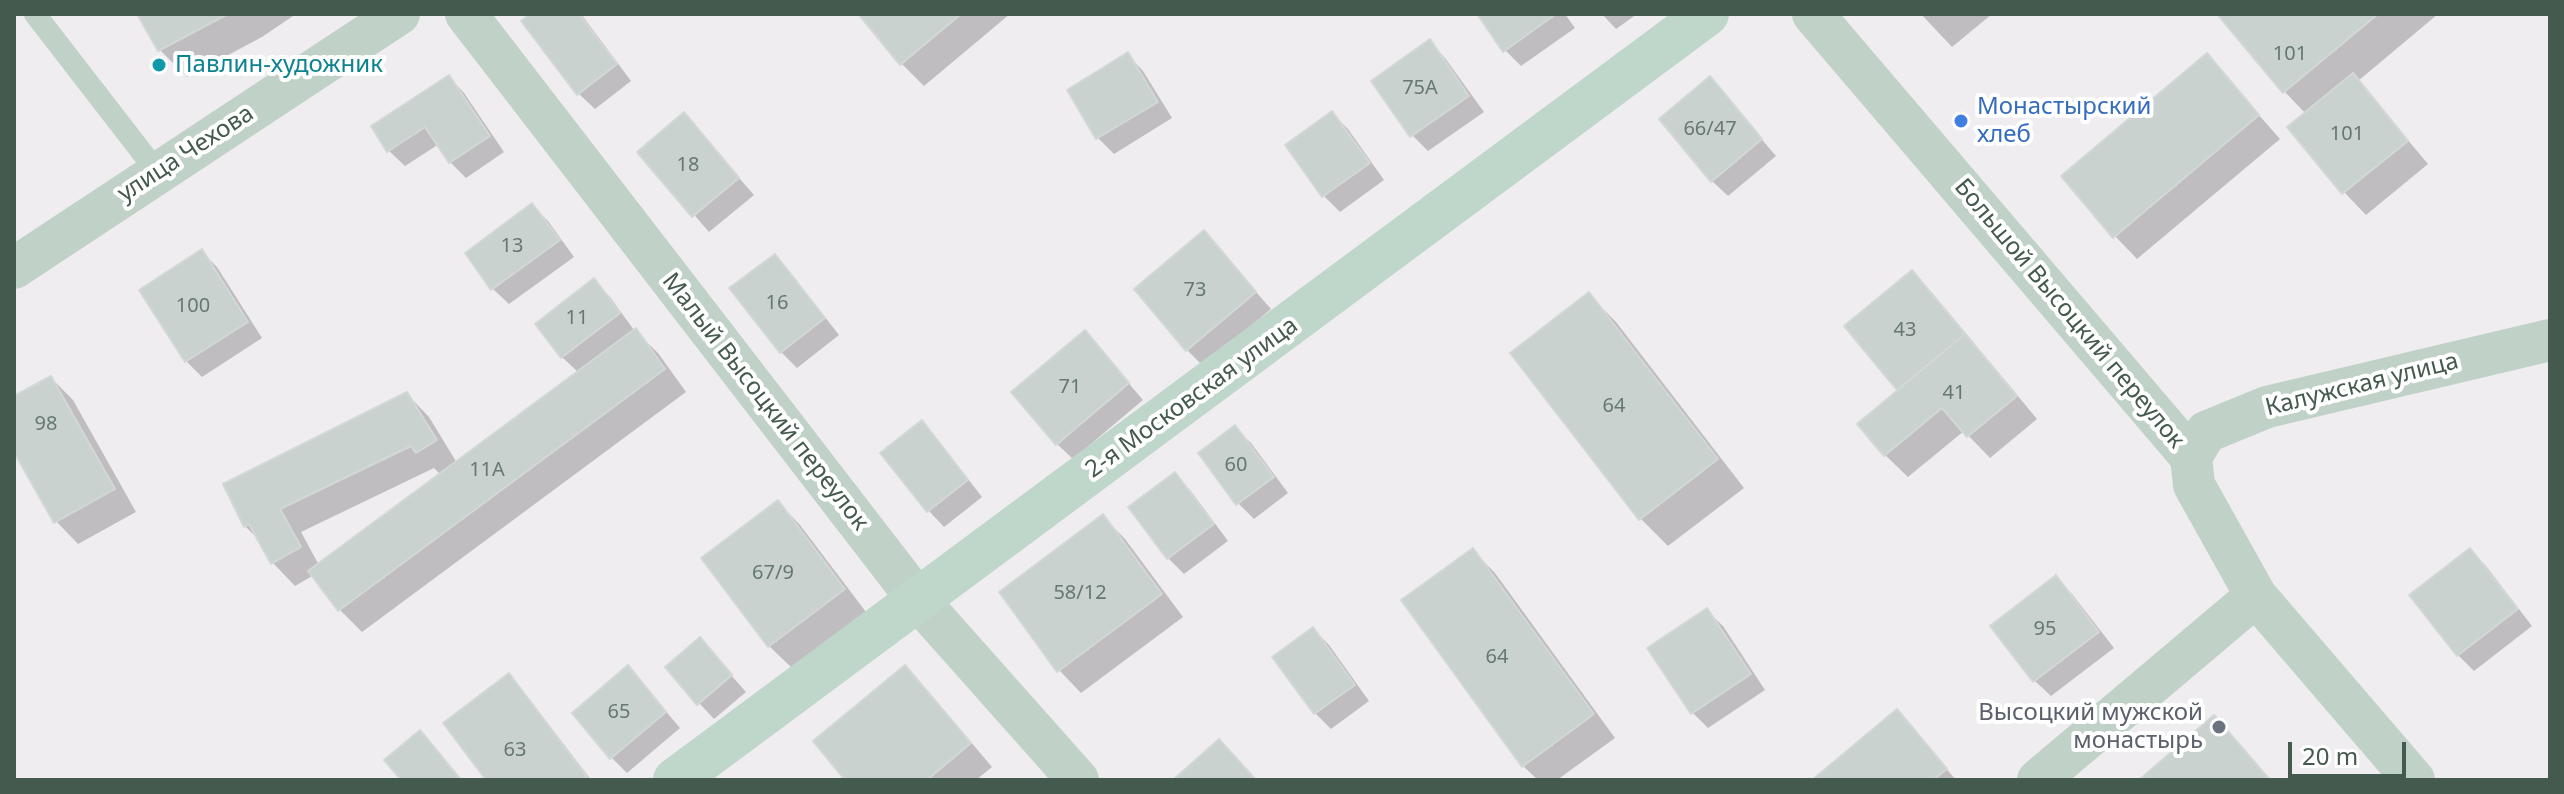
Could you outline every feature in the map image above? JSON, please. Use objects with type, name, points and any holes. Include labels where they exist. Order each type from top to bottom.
[{"type":"street","name":"улица Чехова","points":[[14,268],[399,14]]},
{"type":"street","name":"Малый Высоцкий переулок","points":[[466,14],[918,600],[1078,780]]},
{"type":"street","name":"2-я Московская улица","points":[[675,780],[1707,14]]},
{"type":"street","name":"Большой Высоцкий переулок","points":[[1813,14],[2191,457],[2194,485],[2256,596],[2414,780]]},
{"type":"street","name":"Калужская улица","points":[[2191,457],[2206,432],[2267,407],[2550,340]]},
{"type":"street","points":[[2038,780],[2256,596]]},
{"type":"lane","points":[[35,14],[158,173]]},
{"type":"building","points":[[137,14],[228,14],[158,51]]},
{"type":"building","points":[[530,14],[579,14],[617,64],[577,95],[521,21]]},
{"type":"building","points":[[961,14],[900,65],[860,16]]},
{"type":"building","points":[[1477,14],[1556,14],[1503,52]]},
{"type":"building","points":[[2217,14],[2378,14],[2283,93]]},
{"type":"building","points":[[1430,39],[1469,96],[1410,137],[1371,81]]},
{"type":"building","points":[[1128,52],[1158,102],[1096,139],[1067,90]]},
{"type":"building","points":[[2207,53],[2259,115],[2113,238],[2061,176]]},
{"type":"building","points":[[2353,73],[2408,141],[2342,194],[2287,127]]},
{"type":"building","points":[[449,75],[490,136],[449,163],[425,127],[387,152],[371,126]]},
{"type":"building","points":[[1710,76],[1762,139],[1711,182],[1659,119]]},
{"type":"building","points":[[1332,111],[1370,163],[1322,197],[1285,145]]},
{"type":"building","points":[[684,112],[739,178],[692,217],[637,152]]},
{"type":"building","points":[[532,203],[560,240],[491,290],[465,253]]},
{"type":"building","points":[[1204,230],[1256,292],[1186,351],[1134,289]]},
{"type":"building","points":[[202,249],[248,322],[185,362],[139,290]]},
{"type":"building","points":[[775,254],[825,318],[780,353],[729,288]]},
{"type":"building","points":[[1912,270],[1965,334],[1897,390],[1844,326]]},
{"type":"building","points":[[594,278],[620,313],[561,358],[535,324]]},
{"type":"building","points":[[1589,292],[1718,459],[1639,520],[1510,353]]},
{"type":"building","points":[[636,328],[665,369],[338,611],[308,571]]},
{"type":"building","points":[[1085,330],[1129,383],[1056,445],[1011,392]]},
{"type":"building","points":[[1965,334],[2017,396],[1967,437],[1942,408],[1884,456],[1857,424]]},
{"type":"building","points":[[51,376],[115,489],[54,523],[14,452],[14,396]]},
{"type":"building","points":[[407,392],[437,440],[416,453],[411,446],[280,509],[301,547],[271,564],[249,524],[244,527],[223,484]]},
{"type":"building","points":[[922,420],[968,480],[927,512],[880,453]]},
{"type":"building","points":[[1235,425],[1274,477],[1236,505],[1198,453]]},
{"type":"building","points":[[1175,472],[1214,524],[1167,559],[1128,507]]},
{"type":"building","points":[[778,500],[845,589],[768,647],[701,558]]},
{"type":"building","points":[[1103,514],[1162,594],[1057,672],[999,592]]},
{"type":"building","points":[[1473,548],[1594,714],[1522,767],[1401,600]]},
{"type":"building","points":[[2470,548],[2518,609],[2457,656],[2409,595]]},
{"type":"building","points":[[2056,575],[2099,632],[2033,682],[1990,626]]},
{"type":"building","points":[[1707,608],[1751,674],[1691,714],[1647,648]]},
{"type":"building","points":[[1313,627],[1355,685],[1314,714],[1272,657]]},
{"type":"building","points":[[700,637],[732,675],[697,705],[665,667]]},
{"type":"building","points":[[628,665],[666,712],[610,759],[572,713]]},
{"type":"building","points":[[905,665],[971,743],[927,780],[845,780],[813,741]]},
{"type":"building","points":[[509,673],[587,777],[583,780],[486,780],[443,723]]},
{"type":"building","points":[[1897,709],[1947,769],[1933,780],[1812,780]]},
{"type":"building","points":[[2214,715],[2270,780],[2139,780]]},
{"type":"building","points":[[420,730],[461,780],[401,780],[384,760]]},
{"type":"building","points":[[1219,739],[1256,780],[1173,780]]},
{"type":"place","name":"Павлин-художник","points":[[159,65]]},
{"type":"place","name":"Монастырский хлеб","points":[[1961,121]]},
{"type":"place","name":"Высоцкий мужской монастырь","points":[[2219,727]]}]
